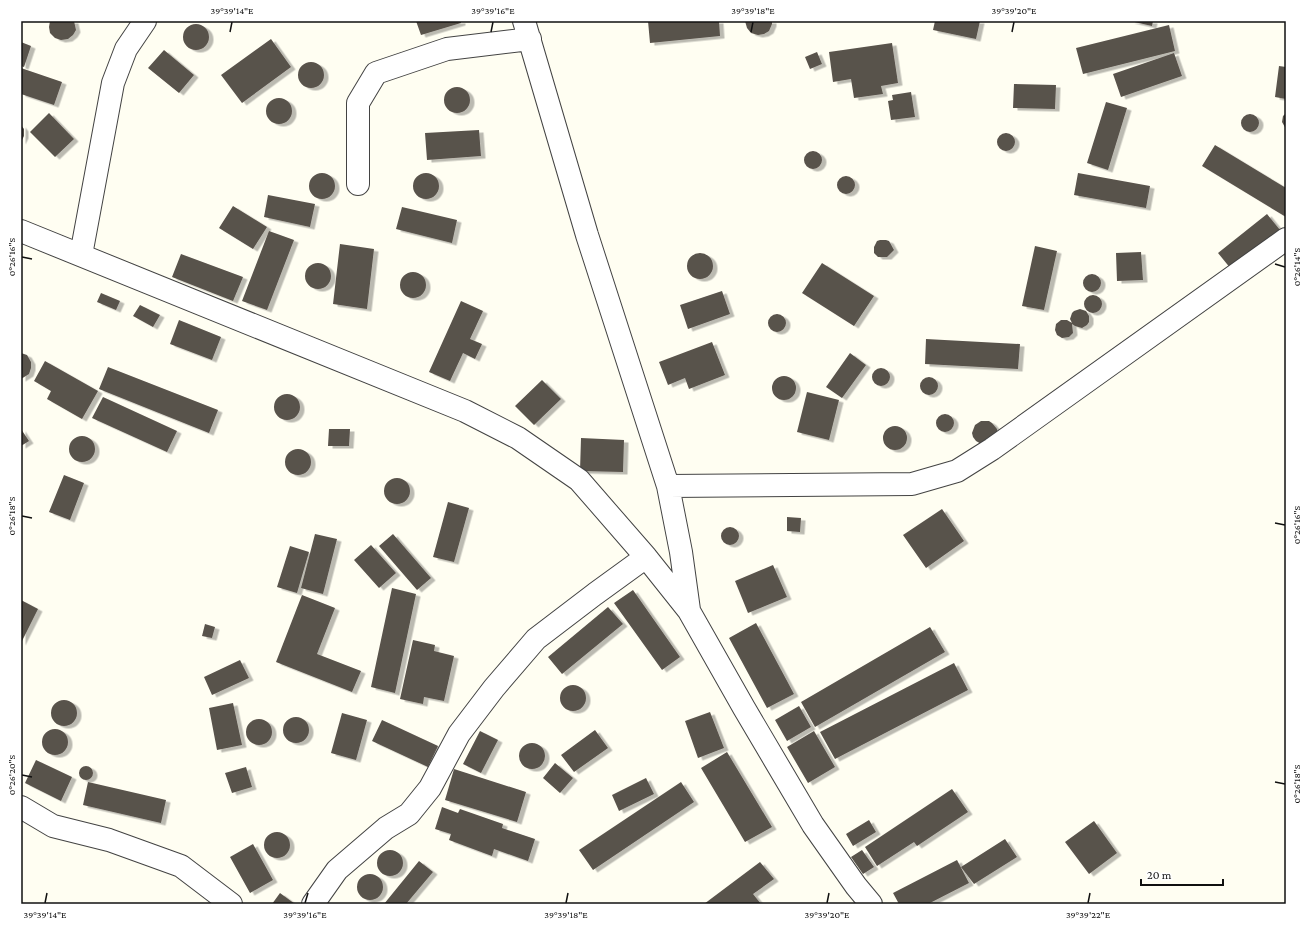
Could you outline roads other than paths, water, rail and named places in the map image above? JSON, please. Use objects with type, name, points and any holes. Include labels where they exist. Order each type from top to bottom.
[{"type":"street","points":[[81,255],[113,83],[126,49],[146,21]]},
{"type":"street","points":[[358,184],[358,103],[376,73],[447,49],[527,30],[587,235],[668,486],[681,552],[689,611]]},
{"type":"street","points":[[21,232],[457,408],[518,438],[579,480],[646,557],[689,611],[813,825],[856,886],[871,904]]},
{"type":"street","points":[[668,486],[912,484],[957,471],[998,445],[1286,239]]},
{"type":"street","points":[[312,904],[337,870],[386,828],[410,814],[430,788],[459,734],[494,688],[536,639],[646,557]]},
{"type":"street","points":[[21,807],[53,826],[108,840],[181,866],[231,904]]}]
